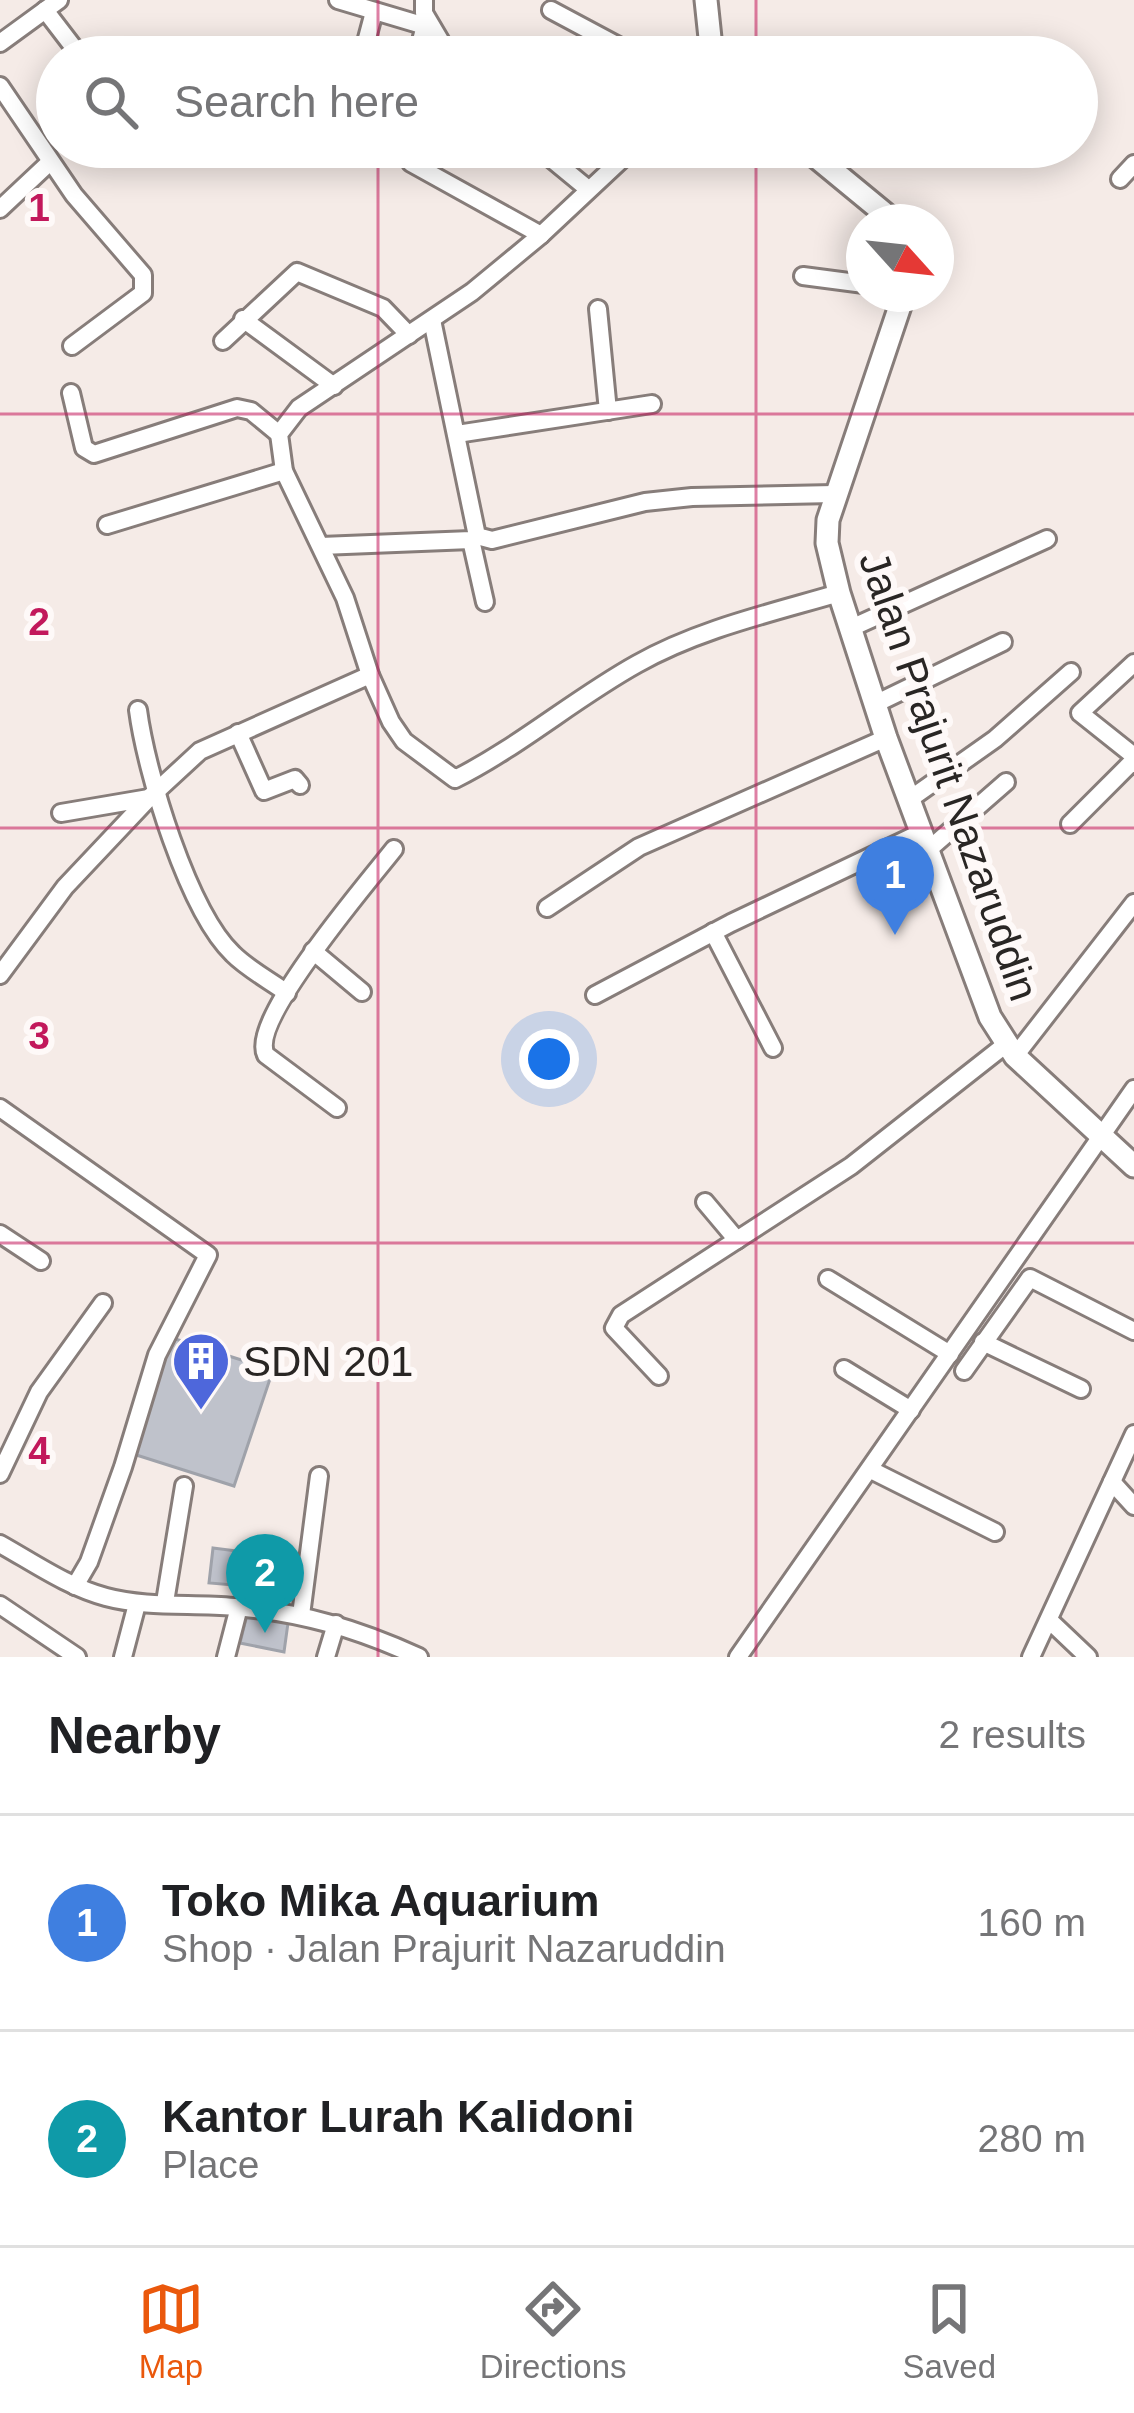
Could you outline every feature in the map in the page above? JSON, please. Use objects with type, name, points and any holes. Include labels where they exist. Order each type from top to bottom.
[{"type":"street","points":[[338,0],[428,26]]},
{"type":"street","points":[[424,0],[428,26],[435,36]]},
{"type":"street","points":[[706,0],[710,36]]},
{"type":"street","points":[[0,43],[52,5],[69,36]]},
{"type":"street","points":[[551,10],[599,36]]},
{"type":"street","points":[[368,36],[374,12]]},
{"type":"street","points":[[424,36],[428,26]]},
{"type":"street","points":[[0,86],[36,141]]},
{"type":"street","points":[[1120,179],[1134,164]]},
{"type":"street","points":[[0,209],[44,168]]},
{"type":"street","points":[[55,168],[146,284],[143,293],[72,346]]},
{"type":"street","points":[[420,168],[541,235]]},
{"type":"street","points":[[562,168],[588,189]]},
{"type":"street","points":[[279,434],[299,408],[432,320],[541,235],[612,168]]},
{"type":"street","points":[[829,168],[873,204]]},
{"type":"street","points":[[223,341],[297,272],[383,308],[410,335]]},
{"type":"street","points":[[803,276],[846,282]]},
{"type":"street","points":[[598,309],[608,411]]},
{"type":"street","name":"Jalan Prajurit Nazaruddin","points":[[898,312],[834,494],[827,543],[839,593],[972,978],[1010,1051],[1134,1166]]},
{"type":"street","points":[[243,319],[334,386]]},
{"type":"street","points":[[432,320],[485,602]]},
{"type":"street","points":[[71,394],[84,448],[94,454],[237,408],[251,411],[279,434],[284,471],[344,598],[370,675],[404,741],[455,779],[671,646],[839,593]]},
{"type":"street","points":[[457,434],[652,404]]},
{"type":"street","points":[[107,525],[284,471]]},
{"type":"street","points":[[321,547],[492,540],[645,502],[692,497],[834,494]]},
{"type":"street","points":[[851,628],[1047,539]]},
{"type":"street","points":[[875,704],[1003,642]]},
{"type":"street","points":[[1070,824],[1134,758],[1079,713],[1134,663]]},
{"type":"street","points":[[910,799],[995,739],[1071,672]]},
{"type":"street","points":[[0,975],[65,887],[200,751],[370,675]]},
{"type":"street","points":[[138,710],[152,795],[206,920],[233,955],[287,993]]},
{"type":"street","points":[[238,733],[264,791],[296,779],[300,785]]},
{"type":"street","points":[[547,908],[639,847],[886,738]]},
{"type":"street","points":[[595,995],[713,932],[923,842],[1006,782]]},
{"type":"street","points":[[62,813],[152,795]]},
{"type":"street","points":[[337,1108],[261,1048],[291,980],[394,849]]},
{"type":"street","points":[[659,1376],[614,1328],[614,1321],[851,1166],[1010,1051],[1134,903]]},
{"type":"street","points":[[713,932],[773,1048]]},
{"type":"street","points":[[314,951],[362,992]]},
{"type":"street","points":[[738,1657],[1134,1090]]},
{"type":"street","points":[[0,1108],[208,1255],[157,1355],[123,1467],[75,1586]]},
{"type":"street","points":[[705,1202],[737,1240]]},
{"type":"street","points":[[0,1234],[40,1261]]},
{"type":"street","points":[[964,1371],[1030,1278],[1134,1331]]},
{"type":"street","points":[[828,1279],[950,1354]]},
{"type":"street","points":[[0,1474],[39,1392],[103,1303]]},
{"type":"street","points":[[983,1342],[1081,1389]]},
{"type":"street","points":[[844,1370],[911,1410]]},
{"type":"street","points":[[1031,1657],[1134,1434]]},
{"type":"street","points":[[871,1470],[995,1532]]},
{"type":"street","points":[[301,1615],[319,1476]]},
{"type":"street","points":[[1112,1482],[1134,1506]]},
{"type":"street","points":[[165,1602],[184,1486]]},
{"type":"street","points":[[0,1544],[75,1586],[137,1604],[165,1602],[301,1615],[419,1657]]},
{"type":"street","points":[[123,1657],[137,1604]]},
{"type":"street","points":[[0,1605],[77,1657]]},
{"type":"street","points":[[226,1657],[239,1607]]},
{"type":"street","points":[[1048,1620],[1088,1657]]},
{"type":"street","points":[[326,1657],[336,1624]]},
{"type":"building","name":"SDN 201","points":[[166,1336],[273,1370],[234,1486],[130,1453]]},
{"type":"building","points":[[213,1548],[237,1551],[233,1585],[209,1583]]},
{"type":"building","points":[[247,1615],[288,1623],[284,1652],[240,1643]]},
{"type":"place","name":"Toko Mika Aquarium","points":[[895,935]]},
{"type":"place","name":"SDN 201","points":[[201,1412]]},
{"type":"place","name":"Kantor Lurah Kalidoni","points":[[265,1633]]}]
